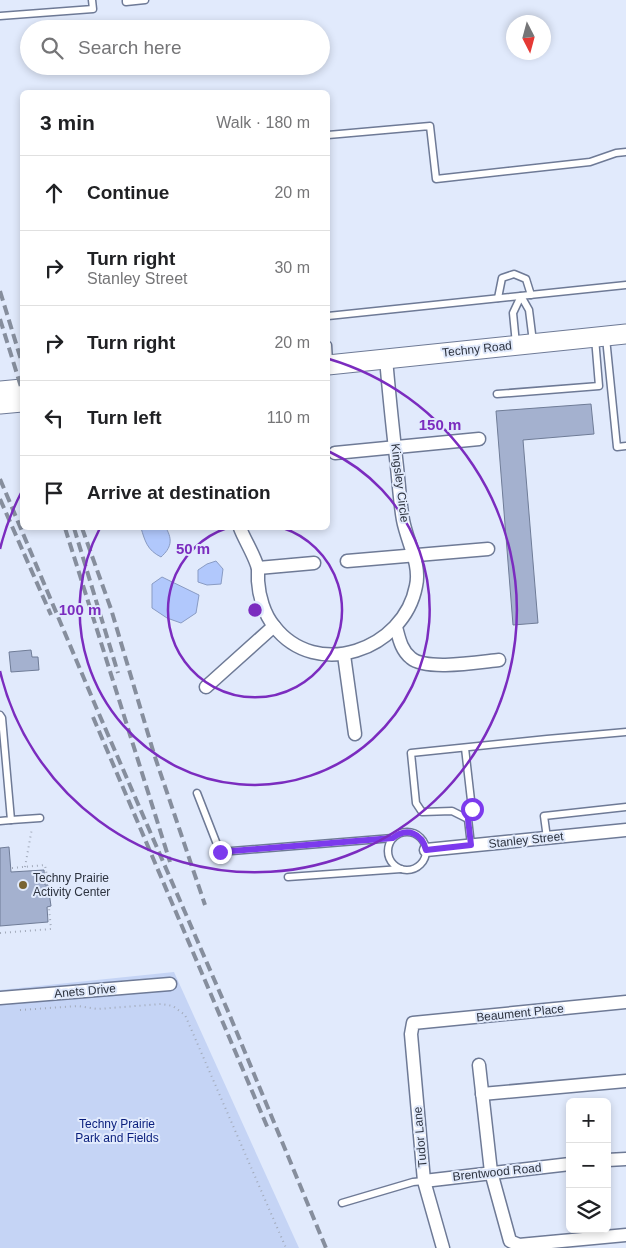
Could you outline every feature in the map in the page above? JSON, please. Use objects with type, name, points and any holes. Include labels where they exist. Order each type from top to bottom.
[{"type":"main road","name":"Techny Road","points":[[330,364],[626,334]]},
{"type":"main road","points":[[0,391],[20,389]]},
{"type":"main road","points":[[0,404],[20,402]]},
{"type":"street","name":"Kingsley Circle","points":[[241,530],[258,568],[258,582],[263,606],[274,626],[289,641],[309,652],[344,655],[363,650],[381,640],[396,627],[408,609],[417,586],[416,566],[403,520],[386,358]]},
{"type":"street","points":[[335,453],[479,439]]},
{"type":"street","points":[[347,561],[488,549]]},
{"type":"street","points":[[258,568],[314,563]]},
{"type":"street","points":[[206,687],[274,626]]},
{"type":"street","points":[[396,627],[400,644],[411,659],[429,665],[499,660]]},
{"type":"street","points":[[344,655],[355,734]]},
{"type":"street","name":"Stanley Street","points":[[426,850],[626,830]]},
{"type":"street","name":"Anets Drive","points":[[0,998],[170,984]]},
{"type":"street","name":"Beaument Place","points":[[413,1023],[626,1002]]},
{"type":"street","name":"Tudor Lane","points":[[413,1023],[411,1034],[424,1180],[444,1248]]},
{"type":"street","points":[[479,1065],[491,1172],[510,1241],[519,1246],[626,1235]]},
{"type":"street","points":[[482,1094],[626,1081]]},
{"type":"street","points":[[611,1160],[626,1159]]},
{"type":"street","name":"Brentwood Road","points":[[424,1180],[566,1164]]},
{"type":"lane","points":[[0,16],[93,9],[92,0]]},
{"type":"lane","points":[[126,0],[126,2],[145,0]]},
{"type":"lane","points":[[330,135],[430,126],[436,179],[590,162],[616,153],[626,152]]},
{"type":"lane","points":[[498,298],[502,278],[514,274],[526,279],[531,295]]},
{"type":"lane","points":[[330,316],[626,285]]},
{"type":"lane","points":[[521,296],[529,310],[525,344]]},
{"type":"lane","points":[[521,296],[514,313],[525,344]]},
{"type":"lane","points":[[497,394],[600,386],[600,336]]},
{"type":"lane","points":[[600,336],[617,447],[626,446]]},
{"type":"lane","points":[[0,715],[2,718],[11,820]]},
{"type":"lane","points":[[468,819],[452,812],[422,812],[416,803],[411,753],[626,732]]},
{"type":"lane","points":[[465,748],[472,809],[468,819],[471,845]]},
{"type":"lane","points":[[197,793],[220,852],[393,838],[404,832],[411,832],[422,838],[426,850],[423,861],[419,866],[408,870],[288,877]]},
{"type":"lane","points":[[547,838],[544,816],[626,807]]},
{"type":"lane","points":[[0,821],[36,818]]},
{"type":"lane","points":[[393,838],[388,850],[389,856],[396,866],[402,869]]},
{"type":"lane","points":[[342,1203],[424,1180]]},
{"type":"path","points":[[25,867],[36,818]]},
{"type":"path","points":[[12,868],[45,865],[48,882]]},
{"type":"path","points":[[0,933],[51,929],[49,908]]},
{"type":"path","points":[[19,1010],[78,1006],[98,1009],[161,1004],[173,1006],[185,1015],[286,1248]]},
{"type":"green space","name":"Techny Prairie Park and Fields","points":[[174,972],[299,1248],[0,1248],[0,990]]},
{"type":"shaded area","points":[[142,530],[167,530],[170,536],[169,547],[161,557],[145,541]]},
{"type":"shaded area","points":[[216,561],[223,569],[221,584],[207,585],[198,582],[198,570]]},
{"type":"shaded area","points":[[162,577],[199,595],[196,613],[181,623],[167,618],[152,608],[152,584]]},
{"type":"building","points":[[591,404],[594,434],[523,440],[538,623],[513,625],[496,411]]},
{"type":"building","points":[[31,650],[32,657],[38,657],[39,670],[11,672],[9,652]]},
{"type":"building","name":"Techny Prairie Activity Center","points":[[9,847],[11,872],[44,870],[45,885],[48,885],[51,906],[47,907],[48,922],[0,926],[0,848]]},
{"type":"railway","points":[[0,291],[20,356]]},
{"type":"railway","points":[[0,319],[20,384]]},
{"type":"railway","points":[[0,479],[20,526]]},
{"type":"railway","points":[[0,499],[51,615]]},
{"type":"railway","points":[[21,530],[230,1016],[326,1248]]},
{"type":"railway","points":[[66,530],[170,862]]},
{"type":"railway","points":[[75,530],[118,673]]},
{"type":"railway","points":[[83,530],[111,609],[154,754],[205,905]]},
{"type":"railway","points":[[93,717],[269,1131]]},
{"type":"place","name":"Techny Prairie Activity Center","points":[[23,885]]},
{"type":"route","points":[[220,852],[393,838],[404,832],[417,834],[422,838],[426,850],[471,845],[468,819],[472,809]]}]
